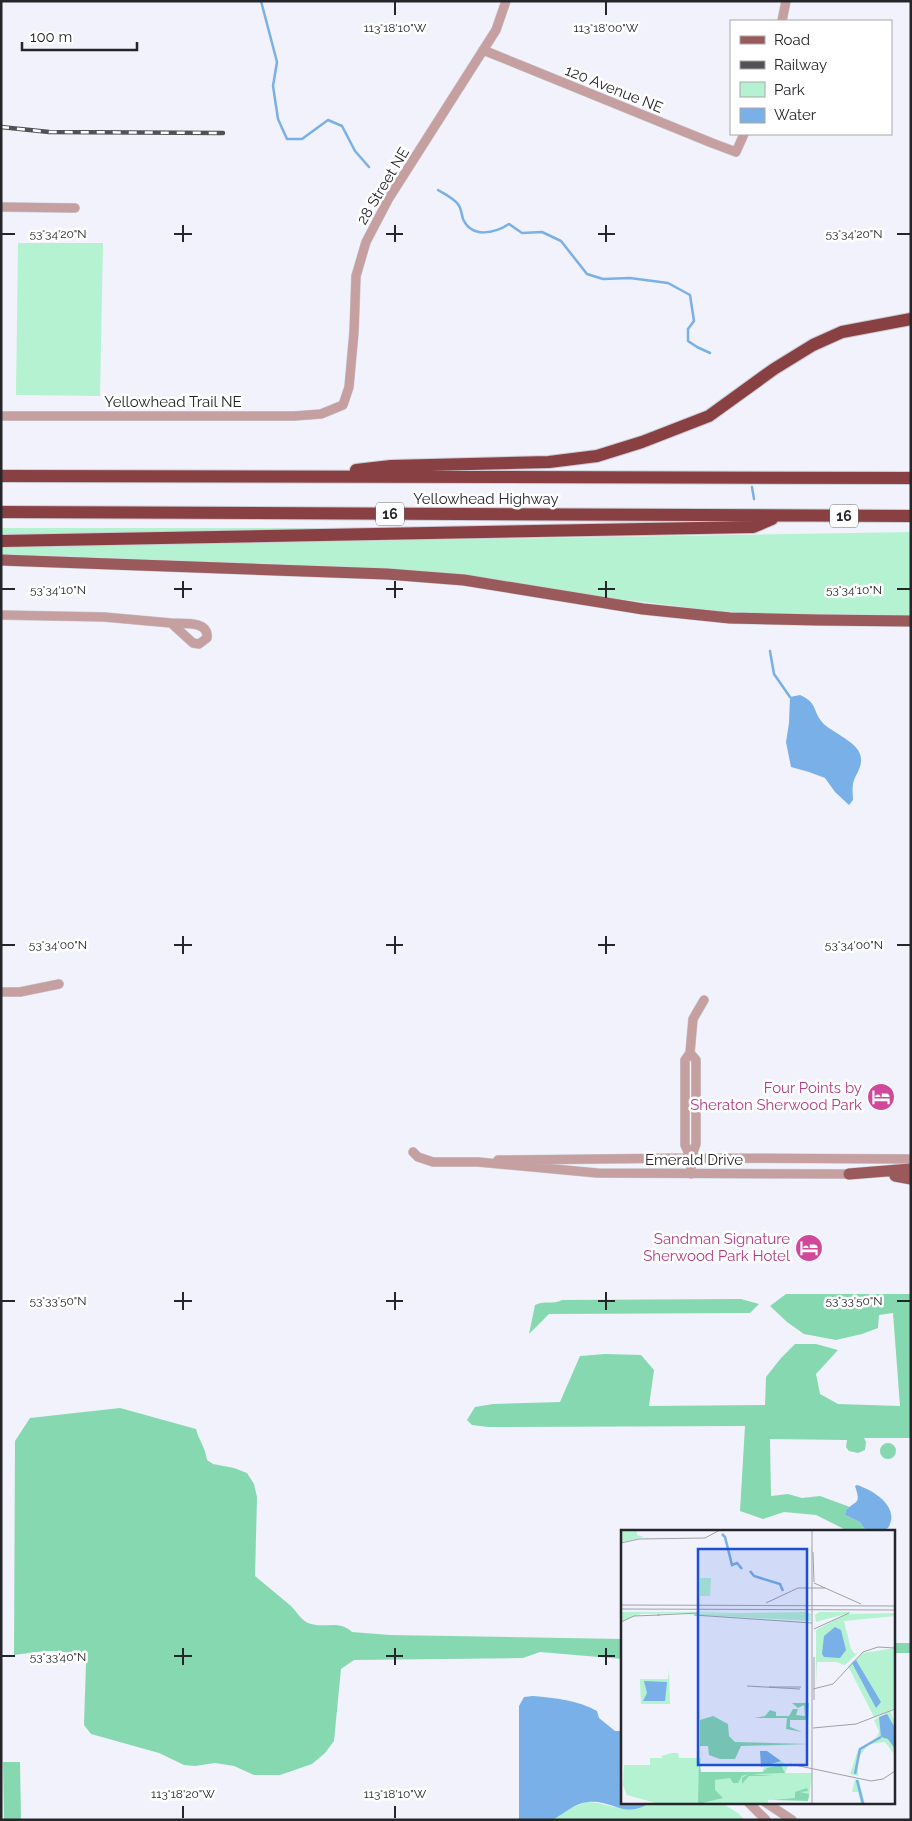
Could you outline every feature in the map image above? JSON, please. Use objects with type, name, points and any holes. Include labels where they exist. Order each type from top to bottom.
[{"type":"highway","points":[[294,477],[391,466],[549,462],[597,456],[642,442],[709,416],[813,344],[842,332],[907,321]]},
{"type":"highway","name":"Yellowhead Highway","points":[[1,476],[911,478]]},
{"type":"highway","name":"Yellowhead Highway","points":[[1,512],[911,516]]},
{"type":"highway","points":[[1,541],[753,527],[778,516]]},
{"type":"main road","points":[[1,560],[386,574],[464,580],[643,609],[730,618],[911,620]]},
{"type":"main road","points":[[897,621],[911,626]]},
{"type":"main road","points":[[848,1174],[911,1169]]},
{"type":"main road","points":[[895,1176],[911,1178]]},
{"type":"street","name":"28 Street NE","points":[[343,405],[349,387],[354,332],[356,276],[366,242],[389,198],[496,30],[506,1]]},
{"type":"street","points":[[782,20],[786,1]]},
{"type":"street","name":"120 Avenue NE","points":[[483,50],[712,144],[736,152],[744,135]]},
{"type":"street","points":[[1,207],[75,208]]},
{"type":"street","name":"Yellowhead Trail NE","points":[[1,416],[294,416],[321,414],[343,405]]},
{"type":"street","points":[[1,615],[104,617],[171,623]]},
{"type":"street","points":[[1,992],[20,992],[59,984]]},
{"type":"street","points":[[691,1174],[691,1158],[685,1145],[685,1060],[690,1053],[693,1019],[704,1000]]},
{"type":"street","name":"Emerald Drive","points":[[413,1152],[418,1157],[433,1162],[478,1162],[514,1159],[691,1158],[911,1160]]},
{"type":"street","name":"Emerald Drive","points":[[478,1162],[597,1173],[848,1174],[895,1176]]},
{"type":"street","points":[[750,1804],[765,1819],[773,1808]]},
{"type":"street","points":[[768,1804],[792,1820]]},
{"type":"green space","points":[[18,243],[103,243],[100,396],[16,395]]},
{"type":"green space","points":[[1,528],[333,528],[333,530],[1,535]]},
{"type":"green space","points":[[911,532],[911,615],[740,614],[595,596],[465,576],[354,567],[1,554],[1,547]]},
{"type":"green space","points":[[786,1294],[911,1294],[911,1438],[864,1438],[866,1442],[865,1450],[858,1453],[849,1451],[846,1447],[847,1440],[770,1439],[771,1496],[788,1494],[802,1498],[820,1496],[850,1507],[846,1510],[845,1515],[860,1522],[865,1530],[846,1530],[816,1515],[784,1512],[763,1519],[740,1511],[745,1426],[488,1427],[472,1425],[467,1420],[475,1407],[493,1404],[560,1402],[580,1356],[605,1354],[641,1355],[654,1370],[649,1406],[765,1405],[766,1377],[795,1344],[816,1344],[838,1350],[816,1374],[820,1394],[838,1404],[900,1406],[893,1313],[879,1315],[878,1328],[836,1340],[804,1334],[787,1322],[770,1306]]},
{"type":"green space","points":[[741,1299],[759,1304],[750,1313],[549,1314],[529,1334],[535,1305],[542,1303],[562,1300]]},
{"type":"green space","points":[[120,1408],[196,1429],[207,1460],[213,1464],[234,1468],[247,1473],[254,1484],[257,1497],[255,1576],[308,1623],[342,1626],[352,1632],[390,1635],[621,1639],[621,1659],[540,1652],[523,1658],[354,1660],[341,1669],[334,1741],[325,1753],[312,1764],[280,1775],[254,1775],[234,1766],[215,1763],[195,1766],[184,1765],[159,1753],[91,1734],[84,1725],[86,1662],[70,1653],[51,1651],[14,1655],[15,1441],[30,1418]]},
{"type":"green space","points":[[888,1443],[896,1451],[888,1459],[880,1451]]},
{"type":"green space","points":[[894,1643],[911,1643],[911,1653],[894,1653]]},
{"type":"green space","points":[[3,1762],[20,1762],[21,1820],[4,1820]]},
{"type":"green space","points":[[586,1802],[627,1809],[649,1804],[723,1804],[745,1820],[552,1820],[564,1811]]},
{"type":"water","points":[[800,695],[810,701],[819,718],[826,726],[850,742],[859,752],[861,758],[860,765],[853,784],[853,800],[849,805],[835,792],[825,778],[791,767],[786,742],[790,697]]},
{"type":"water","points":[[857,1485],[877,1495],[888,1506],[891,1520],[888,1528],[883,1530],[865,1530],[860,1522],[845,1515],[846,1510],[858,1499],[855,1486]]},
{"type":"water","points":[[524,1697],[550,1698],[582,1704],[597,1711],[599,1718],[615,1731],[621,1731],[621,1804],[648,1804],[633,1809],[626,1809],[598,1802],[588,1802],[574,1806],[554,1819],[519,1820],[519,1706]]},
{"type":"waterway","points":[[261,1],[277,62],[273,86],[278,119],[287,139],[302,139],[328,120],[342,126],[355,151],[369,167]]},
{"type":"waterway","points":[[438,190],[458,204],[467,225],[478,232],[491,232],[509,224],[522,233],[542,232],[561,241],[587,274],[603,279],[630,278],[668,283],[690,295],[694,321],[688,329],[688,341],[710,353]]},
{"type":"waterway","points":[[752,487],[754,499]]},
{"type":"waterway","points":[[770,651],[774,674],[790,697]]},
{"type":"railway","points":[[1,127],[49,132],[223,133]]},
{"type":"place","name":"Four Points by Sheraton Sherwood Park","points":[[881,1097]]},
{"type":"place","name":"Sandman Signature Sherwood Park Hotel","points":[[809,1248]]}]
